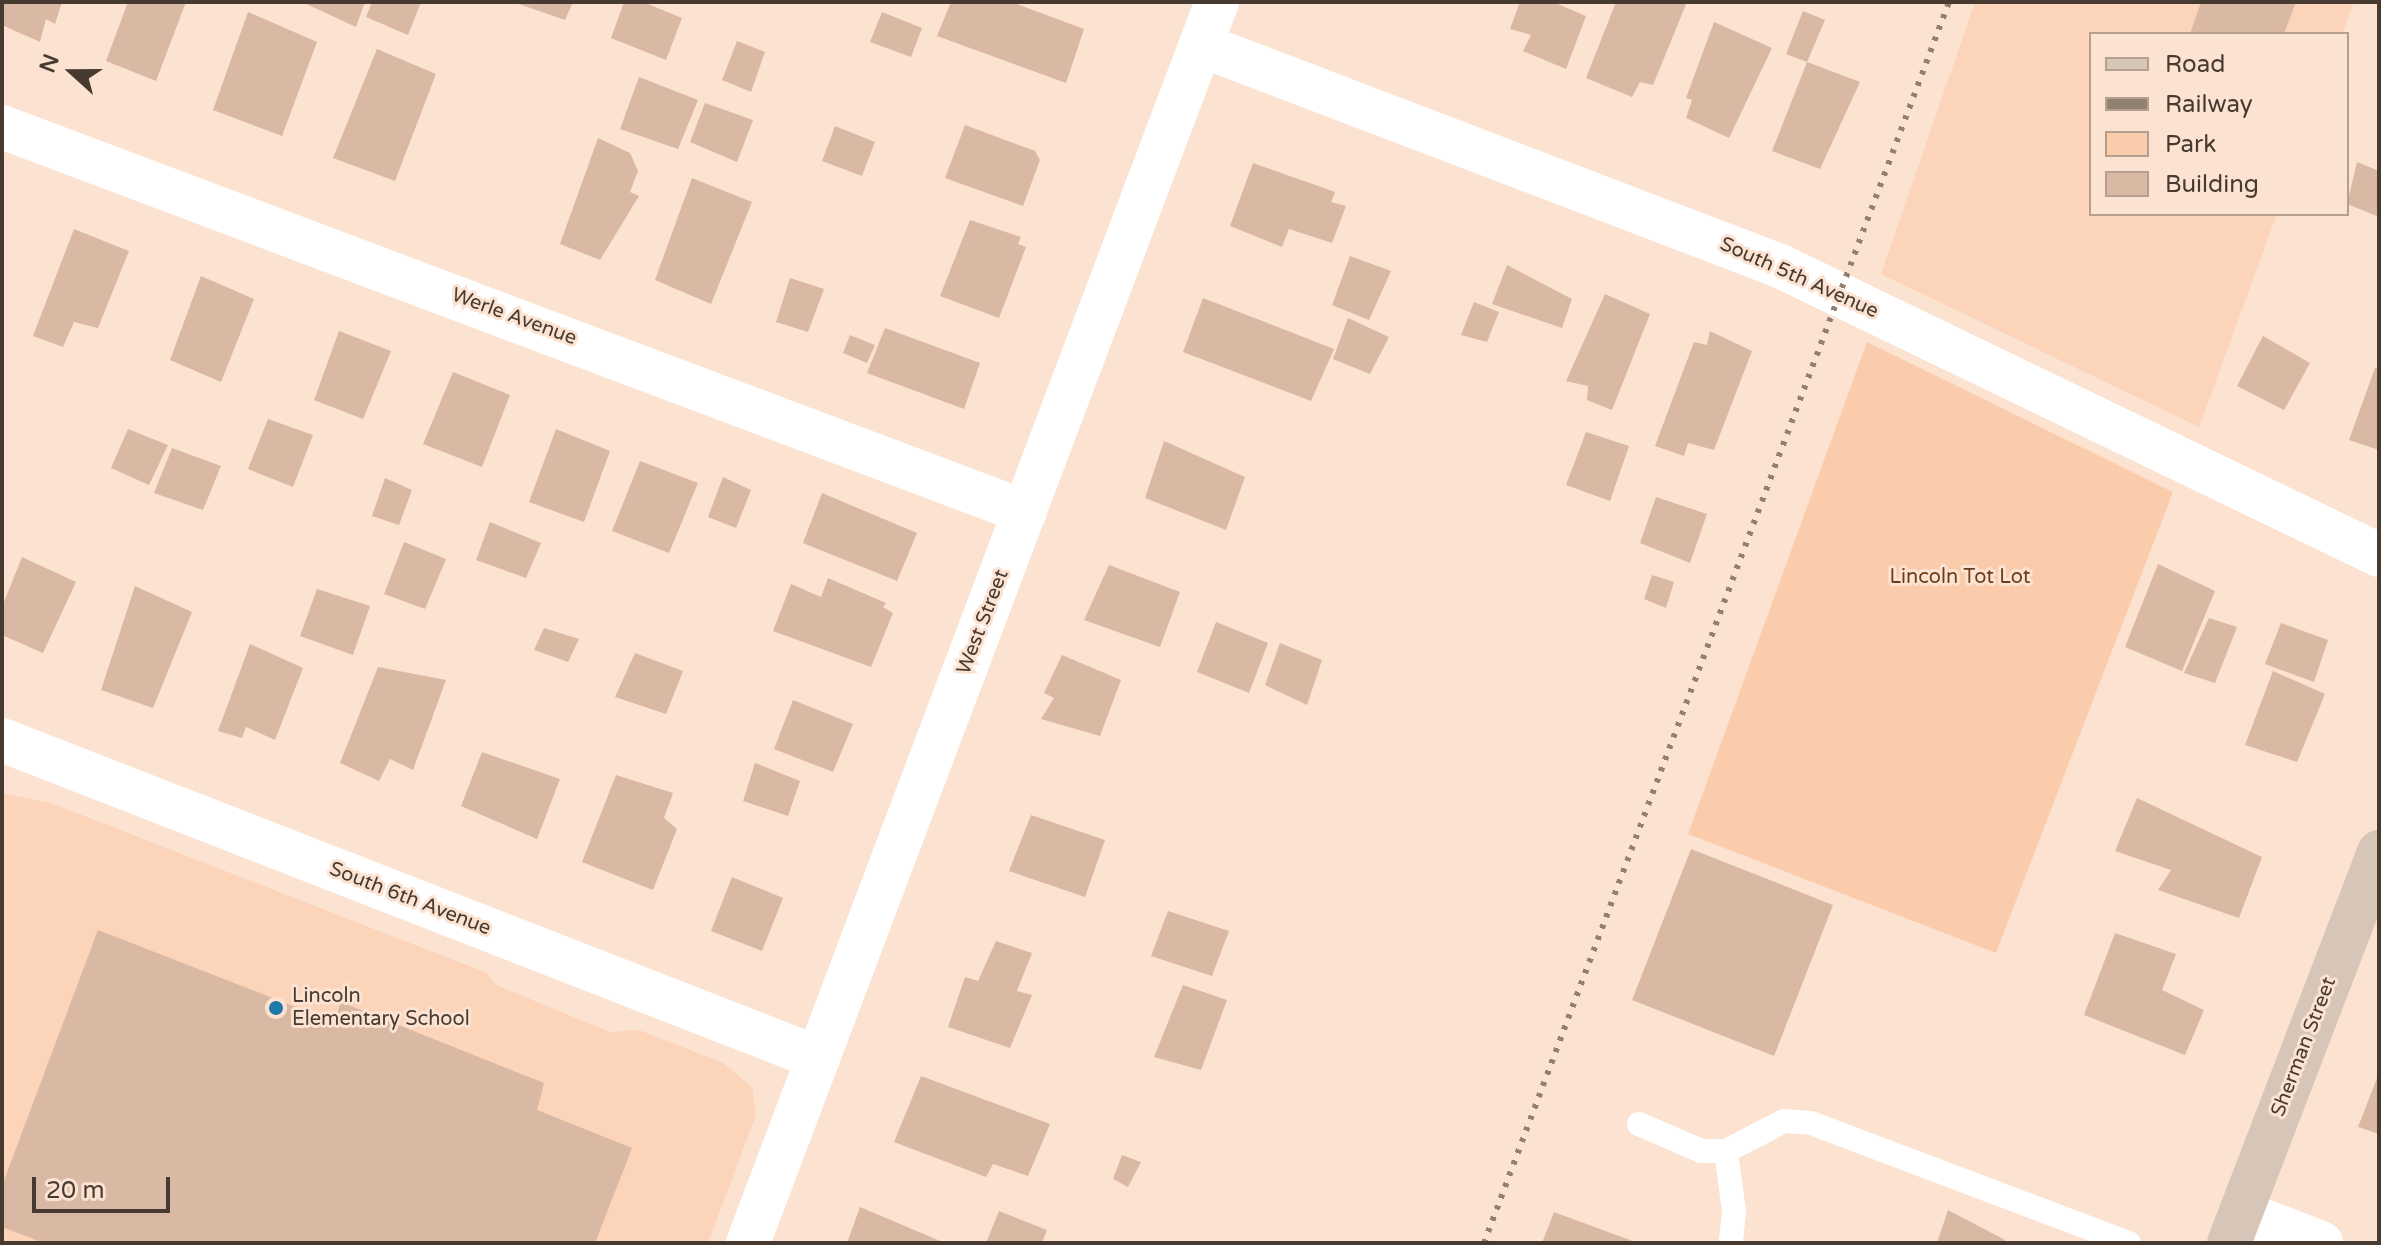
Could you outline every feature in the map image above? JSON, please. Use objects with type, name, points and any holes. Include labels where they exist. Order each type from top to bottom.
[{"type":"street","name":"West Street","points":[[748,1243],[1217,2]]},
{"type":"street","name":"South 5th Avenue","points":[[1201,45],[1780,266],[2379,555]]},
{"type":"street","name":"Werle Avenue","points":[[2,127],[1025,512]]},
{"type":"street","name":"South 6th Avenue","points":[[2,740],[818,1058]]},
{"type":"street","name":"Sherman Street","points":[[2235,1228],[2369,906],[2379,852]]},
{"type":"street","points":[[2235,1228],[2321,1243]]},
{"type":"lane","points":[[1639,1124],[1701,1151],[1726,1151],[1784,1121],[1811,1123],[2129,1243]]},
{"type":"lane","points":[[1726,1151],[1734,1212],[1731,1243]]},
{"type":"shaded area","points":[[1975,2],[2354,2],[2343,32],[2089,32],[2089,216],[2276,216],[2199,427],[1881,274]]},
{"type":"shaded area","name":"Lincoln Elementary School","points":[[2,793],[51,803],[487,973],[496,985],[610,1032],[639,1030],[723,1063],[752,1087],[756,1115],[708,1243],[2,1243]]},
{"type":"green space","name":"Lincoln Tot Lot","points":[[1867,342],[2173,492],[1996,953],[1688,834]]},
{"type":"building","points":[[2,2],[62,2],[55,24],[46,19],[40,42],[2,25]]},
{"type":"building","points":[[128,2],[186,2],[156,81],[106,61]]},
{"type":"building","points":[[302,2],[365,2],[356,27]]},
{"type":"building","points":[[372,2],[421,2],[408,35],[366,17]]},
{"type":"building","points":[[513,2],[567,2],[572,4],[565,20]]},
{"type":"building","points":[[624,2],[643,2],[682,18],[666,60],[611,38]]},
{"type":"building","points":[[951,2],[1011,2],[1084,29],[1066,83],[937,36]]},
{"type":"building","points":[[1520,2],[1553,2],[1586,16],[1566,69],[1523,51],[1531,35],[1510,29]]},
{"type":"building","points":[[1616,2],[1687,2],[1653,85],[1640,82],[1632,97],[1586,78]]},
{"type":"building","points":[[2201,2],[2296,2],[2285,32],[2191,32]]},
{"type":"building","points":[[1803,11],[1825,20],[1807,62],[1786,54]]},
{"type":"building","points":[[248,12],[317,42],[282,136],[213,110]]},
{"type":"building","points":[[882,12],[922,28],[911,57],[870,42]]},
{"type":"building","points":[[1714,22],[1772,48],[1729,138],[1686,118],[1692,100],[1686,98]]},
{"type":"building","points":[[737,41],[765,52],[751,92],[722,80]]},
{"type":"building","points":[[377,49],[436,74],[395,181],[333,158]]},
{"type":"building","points":[[1807,62],[1860,82],[1820,169],[1772,151]]},
{"type":"building","points":[[639,77],[698,100],[678,149],[620,129]]},
{"type":"building","points":[[705,103],[753,120],[737,162],[690,142]]},
{"type":"building","points":[[965,125],[1035,151],[1040,160],[1023,206],[945,178]]},
{"type":"building","points":[[835,126],[875,142],[862,176],[822,161]]},
{"type":"building","points":[[598,138],[630,153],[638,171],[630,192],[639,196],[600,260],[560,244]]},
{"type":"building","points":[[2357,162],[2379,171],[2379,217],[2349,205]]},
{"type":"building","points":[[1253,163],[1335,192],[1331,202],[1346,206],[1332,243],[1289,229],[1282,247],[1230,226]]},
{"type":"building","points":[[692,178],[752,202],[711,304],[655,280]]},
{"type":"building","points":[[970,220],[1021,237],[1018,244],[1026,247],[999,318],[940,296]]},
{"type":"building","points":[[74,229],[129,251],[98,328],[74,322],[63,347],[33,336]]},
{"type":"building","points":[[1350,256],[1391,271],[1369,320],[1332,305]]},
{"type":"building","points":[[1507,265],[1572,299],[1562,328],[1492,304]]},
{"type":"building","points":[[201,276],[254,299],[221,382],[170,360]]},
{"type":"building","points":[[790,278],[824,289],[808,332],[776,322]]},
{"type":"building","points":[[1605,294],[1650,314],[1612,410],[1587,400],[1588,386],[1566,381]]},
{"type":"building","points":[[1203,298],[1334,349],[1311,401],[1183,352]]},
{"type":"building","points":[[1474,302],[1499,312],[1487,342],[1461,335]]},
{"type":"building","points":[[1348,318],[1389,337],[1370,374],[1333,359]]},
{"type":"building","points":[[885,328],[980,363],[964,409],[867,373]]},
{"type":"building","points":[[339,331],[391,351],[363,419],[314,400]]},
{"type":"building","points":[[1710,331],[1752,351],[1714,450],[1688,443],[1684,456],[1655,446],[1694,342],[1707,345]]},
{"type":"building","points":[[850,335],[875,345],[867,363],[843,353]]},
{"type":"building","points":[[2263,336],[2310,363],[2284,410],[2237,386]]},
{"type":"building","points":[[2375,368],[2379,369],[2379,450],[2349,440]]},
{"type":"building","points":[[453,372],[510,395],[482,467],[423,444]]},
{"type":"building","points":[[268,419],[313,435],[293,487],[248,469]]},
{"type":"building","points":[[128,429],[168,445],[149,485],[111,468]]},
{"type":"building","points":[[556,429],[610,451],[584,522],[529,502]]},
{"type":"building","points":[[1586,432],[1629,446],[1610,501],[1566,485]]},
{"type":"building","points":[[1164,441],[1245,477],[1226,530],[1145,498]]},
{"type":"building","points":[[172,448],[221,466],[203,510],[154,493]]},
{"type":"building","points":[[640,461],[698,483],[669,553],[612,531]]},
{"type":"building","points":[[723,477],[751,490],[736,528],[708,517]]},
{"type":"building","points":[[385,478],[412,490],[399,525],[372,516]]},
{"type":"building","points":[[822,493],[917,533],[897,581],[803,543]]},
{"type":"building","points":[[1656,497],[1707,514],[1690,563],[1640,543]]},
{"type":"building","points":[[490,522],[541,543],[526,578],[476,560]]},
{"type":"building","points":[[404,542],[446,559],[425,609],[384,594]]},
{"type":"building","points":[[22,557],[76,582],[43,653],[2,635],[2,607]]},
{"type":"building","points":[[2158,564],[2215,591],[2182,671],[2125,647]]},
{"type":"building","points":[[1109,565],[1180,592],[1160,647],[1084,620]]},
{"type":"building","points":[[1652,575],[1674,582],[1666,608],[1644,599]]},
{"type":"building","points":[[828,578],[886,603],[883,607],[893,613],[871,667],[773,631],[791,584],[821,597]]},
{"type":"building","points":[[135,586],[192,612],[153,708],[101,690]]},
{"type":"building","points":[[317,589],[370,606],[353,655],[300,636]]},
{"type":"building","points":[[2209,618],[2237,627],[2215,683],[2184,673]]},
{"type":"building","points":[[1216,622],[1268,643],[1249,693],[1197,672]]},
{"type":"building","points":[[2281,623],[2328,640],[2314,682],[2265,664]]},
{"type":"building","points":[[544,628],[579,639],[568,662],[534,650]]},
{"type":"building","points":[[1280,643],[1322,660],[1307,705],[1265,685]]},
{"type":"building","points":[[250,644],[303,668],[275,740],[246,727],[242,738],[218,731]]},
{"type":"building","points":[[635,653],[683,671],[666,714],[615,697]]},
{"type":"building","points":[[1062,655],[1121,680],[1100,736],[1041,719],[1054,698],[1044,693]]},
{"type":"building","points":[[378,667],[446,680],[413,770],[390,759],[379,781],[340,763]]},
{"type":"building","points":[[2273,671],[2325,694],[2297,762],[2245,745]]},
{"type":"building","points":[[793,700],[853,724],[833,772],[774,749]]},
{"type":"building","points":[[482,752],[560,779],[537,839],[461,806]]},
{"type":"building","points":[[755,763],[800,781],[788,816],[743,801]]},
{"type":"building","points":[[616,775],[673,793],[664,818],[677,829],[653,890],[582,862]]},
{"type":"building","points":[[2137,798],[2262,857],[2239,918],[2158,890],[2171,870],[2115,851]]},
{"type":"building","points":[[1031,815],[1105,840],[1085,897],[1009,871]]},
{"type":"building","points":[[1691,849],[1833,905],[1774,1056],[1632,1000]]},
{"type":"building","points":[[732,877],[783,898],[762,951],[711,931]]},
{"type":"building","points":[[1168,911],[1229,931],[1212,976],[1151,956]]},
{"type":"building","points":[[98,930],[334,1022],[341,1002],[544,1083],[537,1110],[632,1148],[595,1243],[44,1243],[2,1227],[2,1186]]},
{"type":"building","points":[[2115,933],[2176,954],[2162,990],[2204,1010],[2185,1055],[2084,1015]]},
{"type":"building","points":[[996,941],[1032,953],[1017,991],[1032,995],[1010,1048],[948,1027],[965,977],[978,981]]},
{"type":"building","points":[[1183,985],[1227,1000],[1201,1070],[1154,1057]]},
{"type":"building","points":[[2379,1073],[2379,1134],[2358,1127]]},
{"type":"building","points":[[921,1076],[1050,1124],[1028,1176],[993,1164],[986,1177],[894,1142]]},
{"type":"building","points":[[1122,1155],[1141,1162],[1128,1187],[1113,1179]]},
{"type":"building","points":[[860,1207],[945,1243],[847,1243]]},
{"type":"building","points":[[1948,1210],[2005,1240],[2004,1243],[1937,1243]]},
{"type":"building","points":[[999,1211],[1047,1230],[1042,1243],[986,1243]]},
{"type":"building","points":[[1554,1212],[1638,1243],[1542,1243]]},
{"type":"railway","points":[[1484,1243],[1949,2]]},
{"type":"place","name":"Lincoln Elementary School","points":[[276,1008]]}]
